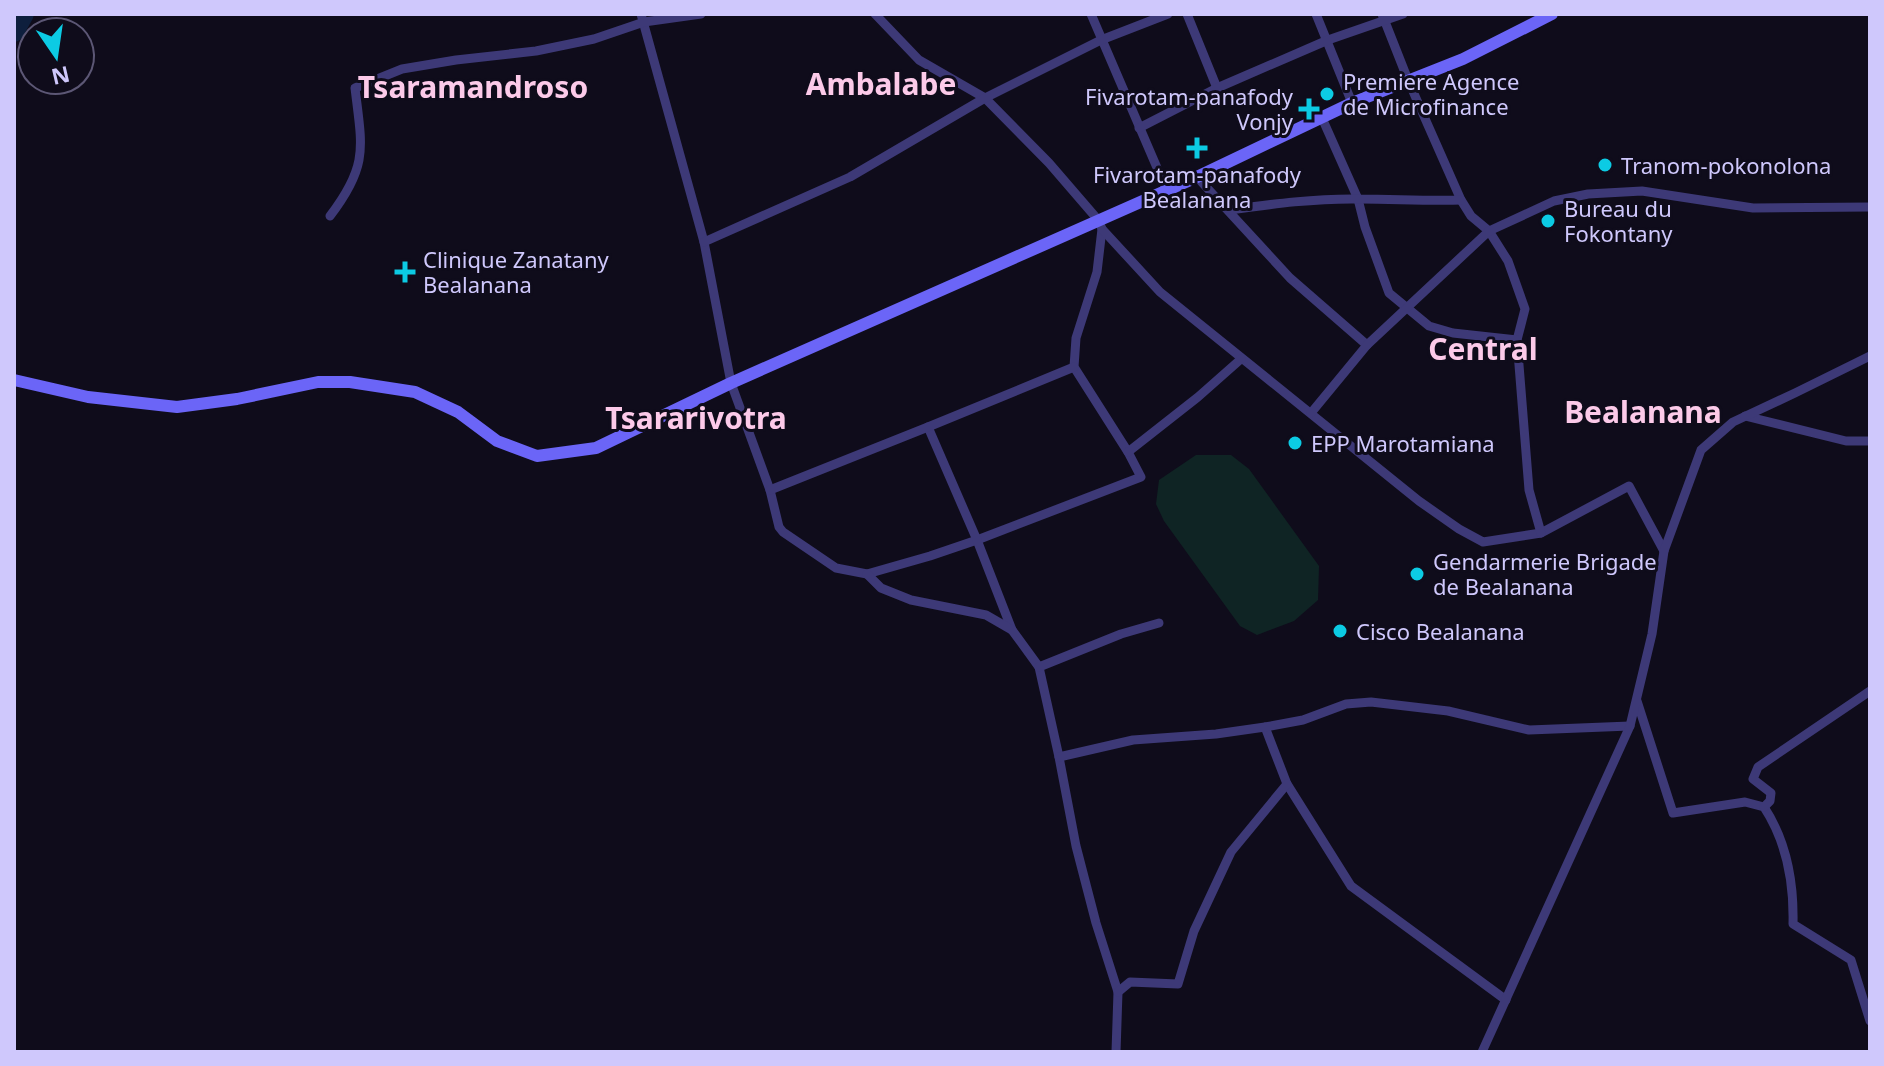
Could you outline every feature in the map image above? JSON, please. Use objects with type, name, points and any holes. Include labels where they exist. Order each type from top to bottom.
[{"type":"street","points":[[330,216],[358,170],[362,148],[355,88],[402,69],[536,51],[594,39],[643,18],[701,14]]},
{"type":"street","points":[[875,14],[919,60],[985,98],[1049,163],[1160,292],[1419,501],[1459,529],[1483,542],[1541,533],[1629,486],[1664,551]]},
{"type":"street","points":[[1091,14],[1167,191]]},
{"type":"street","points":[[704,242],[850,177],[985,98],[1101,40],[1168,14]]},
{"type":"street","points":[[1187,14],[1217,88]]},
{"type":"street","points":[[1316,14],[1352,103]]},
{"type":"street","points":[[1139,128],[1217,88],[1328,40],[1383,17],[1403,14]]},
{"type":"street","points":[[14,380],[88,397],[177,407],[237,399],[318,382],[350,382],[415,392],[458,412],[497,441],[537,456],[596,448],[731,383],[1101,225],[1352,103],[1463,59],[1552,14]]},
{"type":"street","points":[[1383,17],[1461,200],[1471,216],[1489,231],[1508,261],[1525,309],[1517,340],[1529,490],[1541,533]]},
{"type":"street","points":[[643,18],[704,242],[731,383],[770,490],[779,527],[836,568],[867,574],[930,556],[1141,477],[1074,367],[1076,338],[1097,272],[1101,225]]},
{"type":"street","points":[[1322,118],[1358,199],[1389,293],[1429,326],[1453,333],[1517,340]]},
{"type":"street","points":[[1197,177],[1290,278],[1367,345]]},
{"type":"street","points":[[1311,413],[1367,345],[1489,231],[1554,201],[1588,194],[1642,191],[1753,208],[1870,207]]},
{"type":"street","points":[[1229,210],[1281,203],[1358,199],[1417,202],[1461,200]]},
{"type":"street","points":[[1482,1052],[1630,726],[1652,634],[1664,551],[1701,450],[1733,422],[1870,356]]},
{"type":"street","points":[[1128,452],[1241,359]]},
{"type":"street","points":[[770,490],[1074,367]]},
{"type":"street","points":[[1745,416],[1846,441],[1870,441]]},
{"type":"street","points":[[928,427],[1012,630],[1039,667],[1076,846],[1118,992],[1116,1052]]},
{"type":"street","points":[[867,574],[881,588],[911,600],[986,615],[1012,630]]},
{"type":"street","points":[[1039,667],[1121,634],[1159,623]]},
{"type":"street","points":[[1764,807],[1770,801],[1771,793],[1753,779],[1758,767],[1870,691]]},
{"type":"street","points":[[1635,697],[1673,813],[1745,802],[1764,807],[1776,826],[1786,855],[1793,924],[1851,960],[1870,1021]]},
{"type":"street","points":[[1059,757],[1133,740],[1265,727],[1303,720],[1346,704],[1371,702],[1448,711],[1529,730],[1630,726]]},
{"type":"street","points":[[1265,727],[1287,784],[1351,886],[1506,1000]]},
{"type":"street","points":[[1118,992],[1130,982],[1178,984],[1194,931],[1231,852],[1287,784]]},
{"type":"green space","points":[[1196,455],[1231,455],[1249,469],[1319,566],[1318,600],[1294,621],[1257,635],[1240,626],[1164,521],[1156,504],[1159,480]]},
{"type":"waterway","points":[[14,32],[24,14]]},
{"type":"place","name":"Premiere Agence de Microfinance","points":[[1327,94]]},
{"type":"place","name":"Fivarotam-panafody Vonjy","points":[[1309,109]]},
{"type":"place","name":"Fivarotam-panafody Bealanana","points":[[1197,148]]},
{"type":"place","name":"Tranom-pokonolona","points":[[1605,165]]},
{"type":"place","name":"Bureau du Fokontany","points":[[1548,221]]},
{"type":"place","name":"Clinique Zanatany Bealanana","points":[[405,272]]},
{"type":"place","name":"EPP Marotamiana","points":[[1295,443]]},
{"type":"place","name":"Gendarmerie Brigade de Bealanana","points":[[1417,574]]},
{"type":"place","name":"Cisco Bealanana","points":[[1340,631]]},
{"type":"district","name":"Ambalabe","points":[[881,83]]},
{"type":"district","name":"Tsaramandroso","points":[[473,86]]},
{"type":"district","name":"Central","points":[[1483,348]]},
{"type":"district","name":"Bealanana","points":[[1643,411]]},
{"type":"district","name":"Tsararivotra","points":[[696,417]]}]
